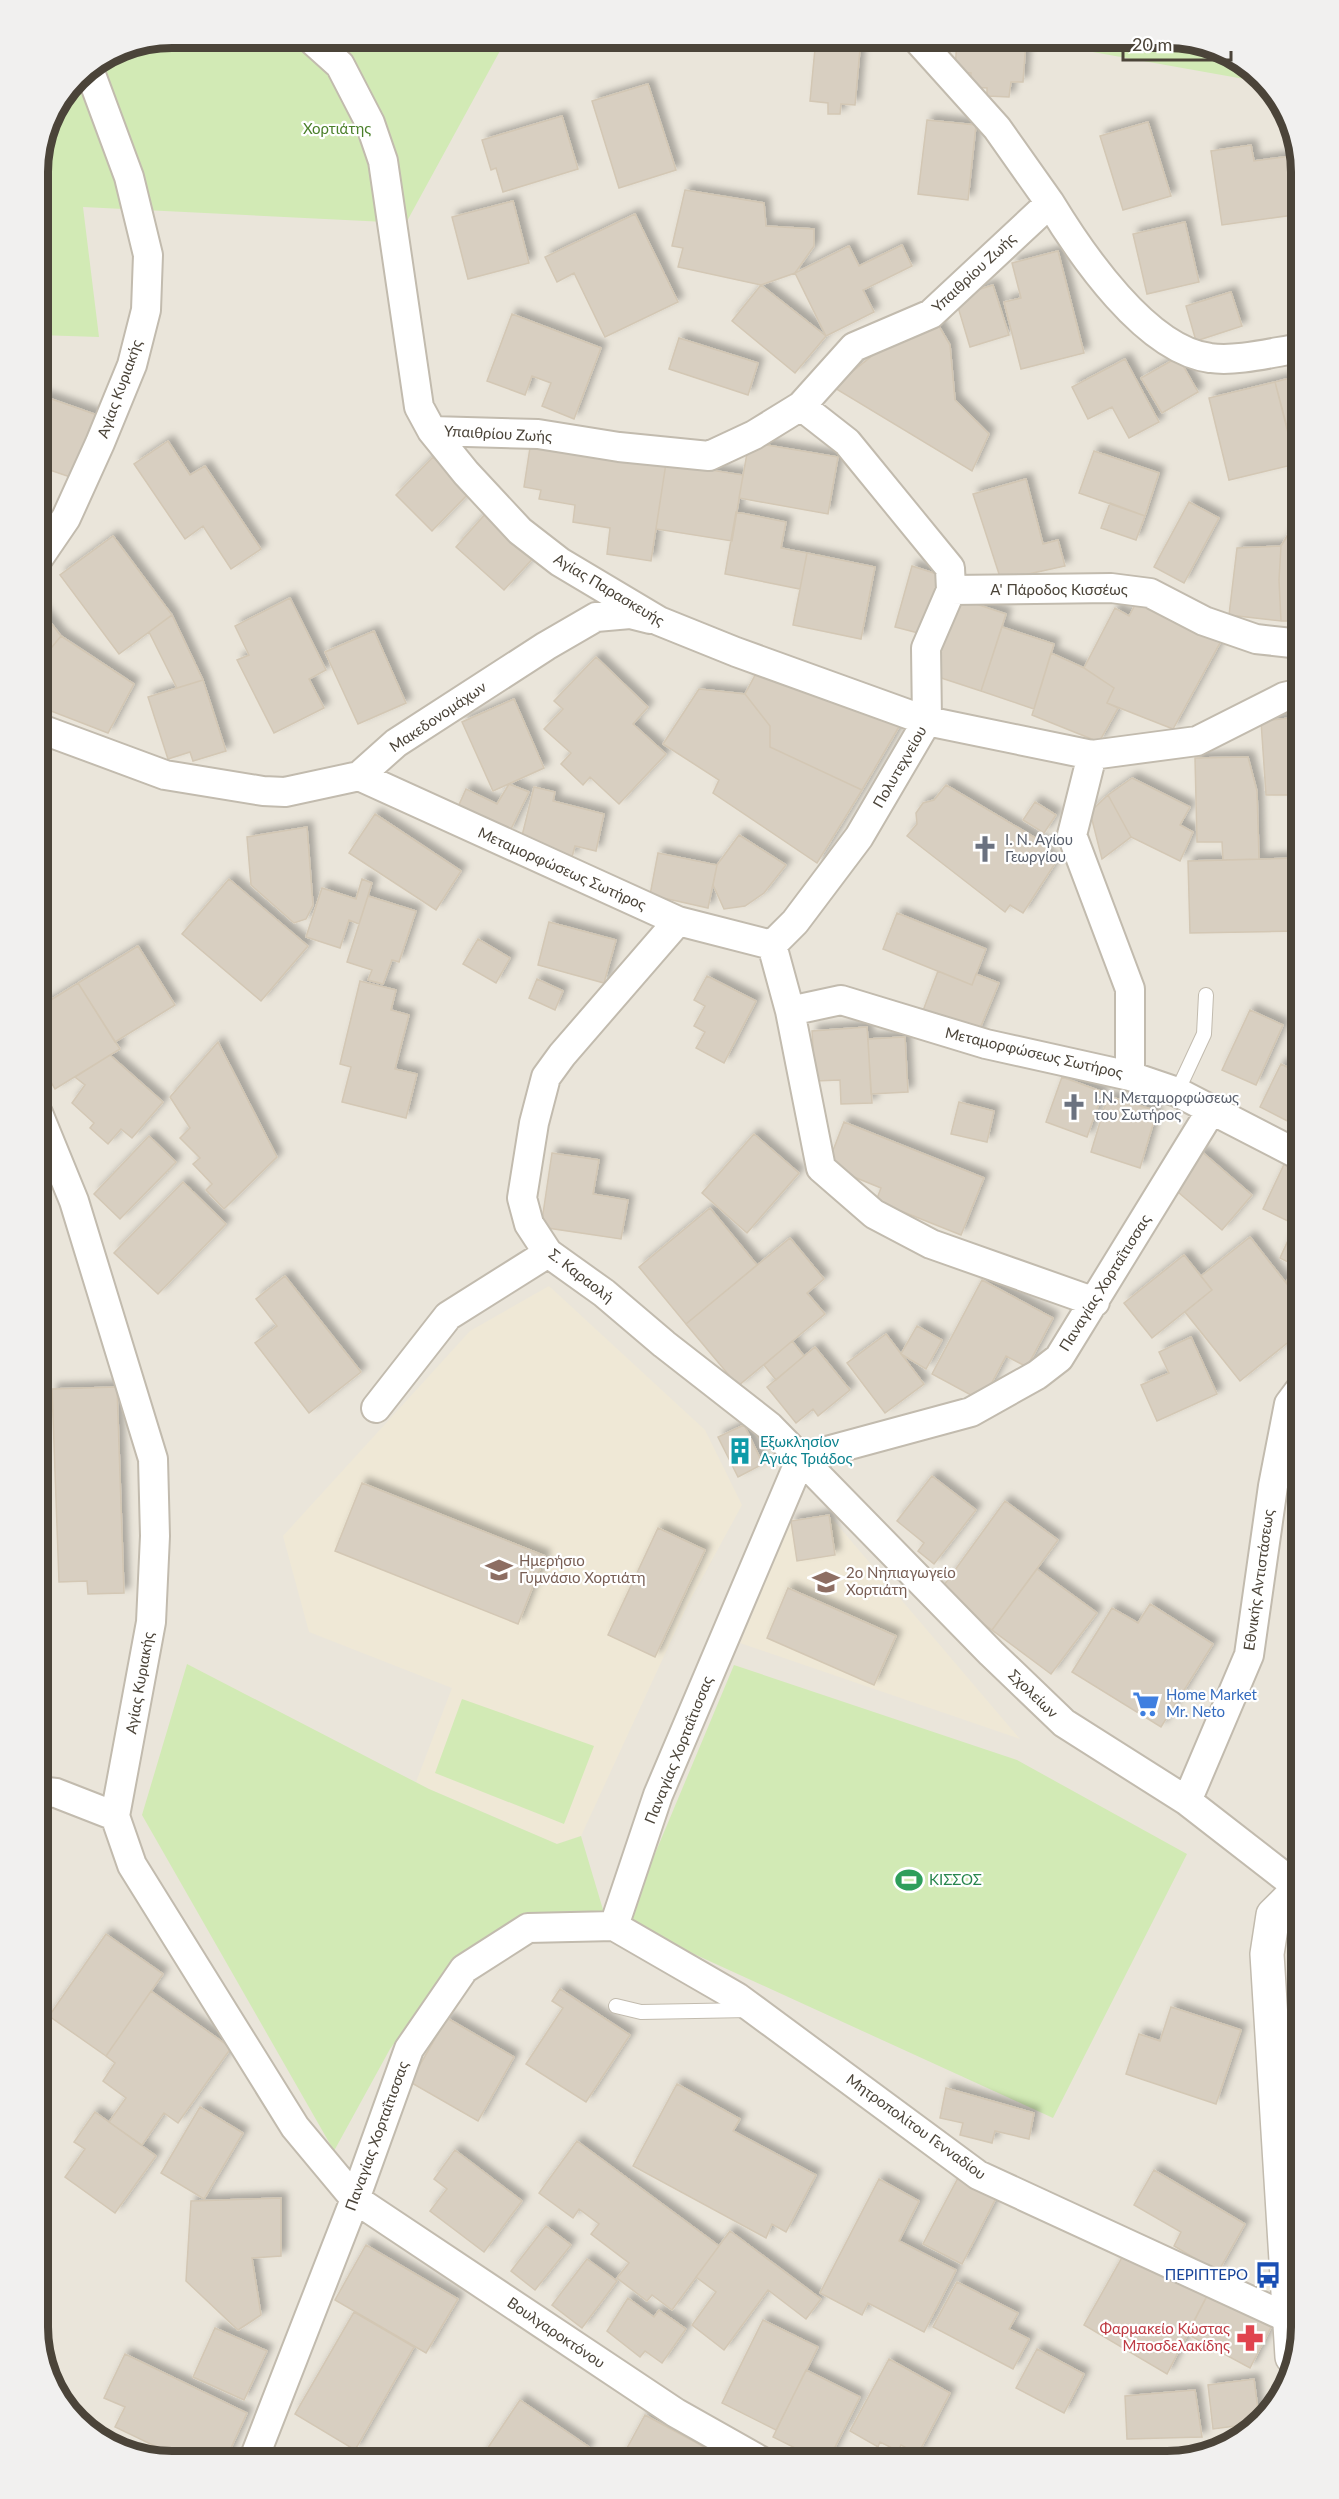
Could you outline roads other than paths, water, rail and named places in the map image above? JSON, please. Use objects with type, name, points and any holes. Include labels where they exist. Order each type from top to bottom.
[{"type":"street","name":"Αγίας Παρασκευής","points":[[321,48],[340,65],[370,123],[383,161],[419,406],[432,431],[466,472],[520,531],[560,562],[660,621],[736,652],[927,721],[1092,755],[1197,741],[1291,695]]},
{"type":"street","points":[[925,48],[997,128],[1050,203],[1073,242],[1136,318],[1158,336],[1195,356],[1212,359],[1291,349]]},
{"type":"street","name":"Αγίας Κυριακής","points":[[48,544],[66,518],[100,443],[132,365],[146,310],[148,255],[129,177],[92,78]]},
{"type":"street","name":"Υπαιθρίου Ζωής","points":[[432,431],[538,434],[619,447],[709,456],[754,435],[801,406],[854,347],[931,314],[1050,203]]},
{"type":"street","points":[[801,406],[847,442],[950,568],[951,590]]},
{"type":"street","name":"Α' Πάροδος Κισσέως","points":[[951,590],[1111,588],[1150,593],[1204,621],[1256,639],[1291,643]]},
{"type":"street","name":"Πολυτεχνείου","points":[[772,945],[795,922],[859,837],[927,721],[926,648],[951,590]]},
{"type":"street","name":"Μακεδονομάχων","points":[[48,732],[165,775],[263,791],[285,792],[359,776],[396,743],[546,646],[596,617],[630,614],[660,621]]},
{"type":"street","points":[[1092,755],[1072,835],[1130,989],[1130,1076]]},
{"type":"street","name":"Μεταμορφώσεως Σωτήρος","points":[[359,776],[678,921],[772,945]]},
{"type":"street","name":"Σ. Καραολή","points":[[678,921],[562,1055],[546,1077],[534,1123],[522,1198],[529,1224],[548,1253],[604,1293],[664,1344],[769,1426],[801,1458]]},
{"type":"street","points":[[772,945],[790,1011],[821,1168],[874,1214],[931,1244],[1095,1302]]},
{"type":"street","name":"Μεταμορφώσεως Σωτήρος","points":[[790,1011],[841,1000],[986,1044],[1130,1076],[1177,1092],[1291,1150]]},
{"type":"street","name":"Παναγίας Χορταΐτισσας","points":[[257,2451],[355,2199],[409,2049],[464,1969],[528,1928],[614,1926],[658,1795],[801,1458],[971,1412],[1037,1375],[1059,1358],[1212,1109]]},
{"type":"street","name":"Αγίας Κυριακής","points":[[48,1137],[74,1201],[153,1459],[155,1536],[151,1622],[115,1816],[132,1865],[295,2127],[355,2199]]},
{"type":"street","points":[[375,1408],[448,1316],[548,1253]]},
{"type":"street","name":"Εθνικής Αντιστάσεως","points":[[1186,1801],[1249,1655],[1273,1486],[1291,1402]]},
{"type":"street","name":"Σχολείων","points":[[801,1458],[991,1653],[1064,1723],[1186,1801],[1291,1880]]},
{"type":"street","points":[[48,1792],[56,1793],[115,1816]]},
{"type":"street","points":[[1291,1896],[1273,1915],[1267,1954],[1291,2269]]},
{"type":"street","name":"Μητροπολίτου Γενναδίου","points":[[614,1926],[737,1997],[978,2175],[1291,2319]]},
{"type":"street","name":"Βουλγαροκτόνου","points":[[355,2199],[676,2413],[743,2451]]},
{"type":"lane","points":[[1177,1092],[1204,1034],[1206,995]]},
{"type":"lane","points":[[616,2006],[641,2012],[755,2010]]},
{"type":"place","name":"Ι. Ν. Αγίου Γεωργίου","points":[[985,849]]},
{"type":"place","name":"I.N. Μεταμορφώσεως του Σωτήρος","points":[[1074,1107]]},
{"type":"place","name":"Εξωκλησίον Αγιάς Τριάδος","points":[[740,1451]]},
{"type":"place","name":"Ημερήσιο Γυμνάσιο Χορτιάτη","points":[[499,1570]]},
{"type":"place","name":"2ο Νηπιαγωγείο Χορτιάτη","points":[[826,1582]]},
{"type":"place","name":"Home Market Mr. Neto","points":[[1146,1704]]},
{"type":"place","name":"ΚΙΣΣΟΣ","points":[[909,1880]]},
{"type":"place","name":"ΠΕΡΙΠΤΕΡΟ","points":[[1268,2275]]},
{"type":"place","name":"Φαρμακείο Κώστας Μποσδελακίδης","points":[[1250,2338]]},
{"type":"park label","name":"Χορτιάτης","points":[[337,129]]}]
